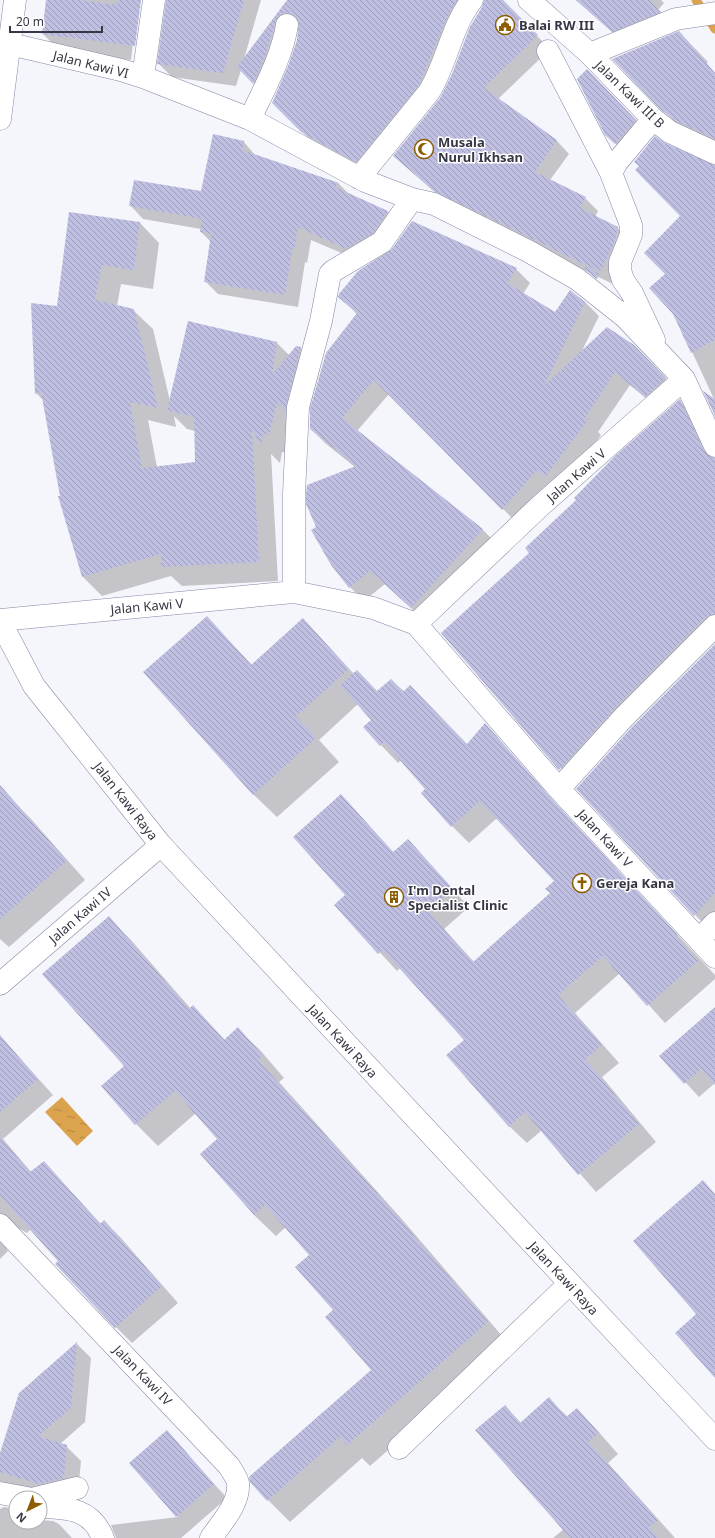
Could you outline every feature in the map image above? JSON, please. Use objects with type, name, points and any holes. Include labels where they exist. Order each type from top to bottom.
[{"type":"street","points":[[0,120],[15,0]]},
{"type":"street","name":"Jalan Kawi VI","points":[[10,44],[121,70],[143,77],[154,0]]},
{"type":"street","points":[[359,178],[438,79],[457,25],[472,0]]},
{"type":"street","name":"Jalan Kawi III B","points":[[529,0],[590,54],[653,118],[670,132],[715,153]]},
{"type":"street","points":[[590,54],[676,19],[714,13]]},
{"type":"street","points":[[250,118],[269,79],[286,34],[287,25]]},
{"type":"street","points":[[548,51],[611,173],[631,225],[631,235],[620,262],[620,270],[623,280],[632,292],[660,354]]},
{"type":"street","points":[[143,77],[250,118],[359,178],[412,199],[434,204],[528,251],[577,280],[625,318],[684,379],[715,446]]},
{"type":"street","points":[[611,173],[617,162],[653,118]]},
{"type":"street","points":[[294,592],[294,494],[298,407],[321,321],[330,273],[382,242],[412,199]]},
{"type":"street","name":"Jalan Kawi V","points":[[416,624],[539,507],[684,379]]},
{"type":"street","name":"Jalan Kawi V","points":[[0,620],[294,592],[373,608],[416,624],[559,789],[715,957]]},
{"type":"street","name":"Jalan Kawi Raya","points":[[0,620],[34,686],[160,846],[715,1439]]},
{"type":"street","points":[[559,789],[623,718],[715,626]]},
{"type":"street","name":"Jalan Kawi IV","points":[[0,984],[160,846]]},
{"type":"street","points":[[699,940],[715,923]]},
{"type":"street","name":"Jalan Kawi IV","points":[[0,1225],[229,1466],[238,1482],[236,1497],[230,1510],[211,1538]]},
{"type":"street","points":[[399,1448],[569,1284]]},
{"type":"street","points":[[48,1495],[77,1488]]},
{"type":"street","points":[[48,1507],[71,1508],[98,1525],[102,1538]]},
{"type":"water","points":[[62,1097],[93,1131],[77,1146],[45,1112]]},
{"type":"building","points":[[46,0],[79,0],[117,5],[118,0],[141,0],[135,46],[42,34]]},
{"type":"building","points":[[166,0],[244,0],[223,73],[157,64]]},
{"type":"building","points":[[287,0],[457,0],[447,17],[419,85],[356,162],[301,132],[272,103],[288,66],[297,40],[299,21],[295,15],[283,13],[277,17],[265,56],[253,84],[237,67]]},
{"type":"building","points":[[484,0],[503,0],[538,35],[484,88],[557,140],[535,172],[586,197],[580,208],[618,227],[615,241],[600,272],[434,191],[393,156],[440,98],[452,74],[470,27],[482,7]]},
{"type":"building","points":[[576,0],[649,0],[661,12],[612,32]]},
{"type":"building","points":[[679,31],[715,73],[715,139],[677,121],[661,110],[612,59]]},
{"type":"building","points":[[587,69],[636,120],[615,144],[605,135],[577,79]]},
{"type":"building","points":[[213,134],[244,141],[242,150],[339,183],[335,187],[388,211],[373,233],[346,249],[298,227],[294,250],[292,250],[285,295],[204,282],[211,234],[200,232],[202,219],[129,206],[134,180],[201,191]]},
{"type":"building","points":[[655,136],[665,143],[715,165],[715,340],[691,353],[673,314],[649,288],[665,274],[644,253],[680,216],[635,170],[639,166],[634,162]]},
{"type":"building","points":[[69,212],[140,222],[134,270],[102,265],[95,300],[134,309],[158,408],[130,402],[142,468],[195,462],[194,417],[167,410],[188,321],[277,342],[272,375],[296,346],[301,347],[285,410],[277,403],[269,435],[263,433],[261,445],[252,429],[259,562],[161,567],[161,554],[82,577],[58,496],[60,496],[41,392],[35,394],[31,303],[57,306]]},
{"type":"building","points":[[412,221],[517,268],[507,283],[555,312],[570,290],[585,302],[544,386],[607,327],[634,345],[666,378],[645,397],[615,372],[585,418],[588,420],[545,477],[537,470],[502,510],[374,380],[342,418],[483,529],[411,608],[370,571],[349,588],[331,565],[311,530],[316,527],[306,504],[306,494],[307,485],[356,466],[310,429],[310,409],[326,353],[357,313],[338,297],[339,294],[358,271],[392,249]]},
{"type":"building","points":[[586,266],[599,274],[597,279],[584,269]]},
{"type":"building","points":[[703,391],[715,399],[715,416]]},
{"type":"building","points":[[680,399],[704,451],[708,456],[715,458],[715,614],[706,617],[614,709],[559,770],[441,633],[529,553],[525,548],[576,500],[574,498],[615,456]]},
{"type":"building","points":[[207,616],[251,665],[303,618],[349,669],[296,716],[316,738],[253,795],[143,672]]},
{"type":"building","points":[[715,644],[715,893],[694,916],[576,789],[632,727]]},
{"type":"building","points":[[357,670],[377,691],[391,679],[403,692],[410,685],[467,744],[485,723],[550,797],[678,935],[676,937],[698,961],[647,1006],[603,956],[558,995],[602,1045],[585,1059],[639,1124],[578,1175],[525,1112],[509,1127],[446,1055],[464,1040],[383,950],[378,954],[334,905],[345,895],[293,837],[341,794],[393,852],[408,839],[453,889],[428,911],[473,962],[550,893],[545,889],[554,881],[480,801],[451,827],[421,793],[425,789],[384,742],[380,746],[363,727],[371,720],[340,685]]},
{"type":"building","points":[[0,785],[67,861],[0,919]]},
{"type":"building","points":[[109,916],[189,1009],[193,1005],[224,1040],[238,1027],[263,1056],[258,1060],[378,1194],[488,1322],[347,1445],[340,1437],[267,1501],[250,1482],[249,1477],[371,1370],[325,1317],[333,1310],[295,1267],[309,1255],[265,1205],[254,1215],[200,1154],[217,1139],[175,1091],[135,1125],[101,1086],[124,1066],[42,974]]},
{"type":"building","points":[[715,1007],[715,1085],[701,1069],[684,1084],[659,1056]]},
{"type":"building","points":[[0,1035],[38,1079],[0,1112]]},
{"type":"building","points":[[0,1137],[30,1172],[44,1161],[100,1224],[104,1220],[162,1286],[115,1328],[55,1264],[58,1261],[0,1196]]},
{"type":"building","points":[[703,1180],[715,1194],[715,1378],[675,1333],[696,1314],[633,1241]]},
{"type":"building","points":[[77,1342],[71,1408],[38,1436],[67,1445],[64,1478],[39,1484],[0,1472],[0,1453],[19,1393]]},
{"type":"building","points":[[549,1397],[566,1417],[577,1408],[599,1433],[588,1442],[658,1520],[649,1527],[658,1538],[570,1538],[475,1430],[505,1405],[520,1423]]},
{"type":"building","points":[[167,1430],[214,1484],[176,1517],[129,1463]]},
{"type":"waterway","points":[[696,0],[715,29]]},
{"type":"place","name":"Balai RW III","points":[[505,25]]},
{"type":"place","name":"Musala Nurul Ikhsan","points":[[424,149]]},
{"type":"place","name":"Gereja Kana","points":[[582,883]]},
{"type":"place","name":"I'm Dental Specialist Clinic","points":[[394,897]]}]
